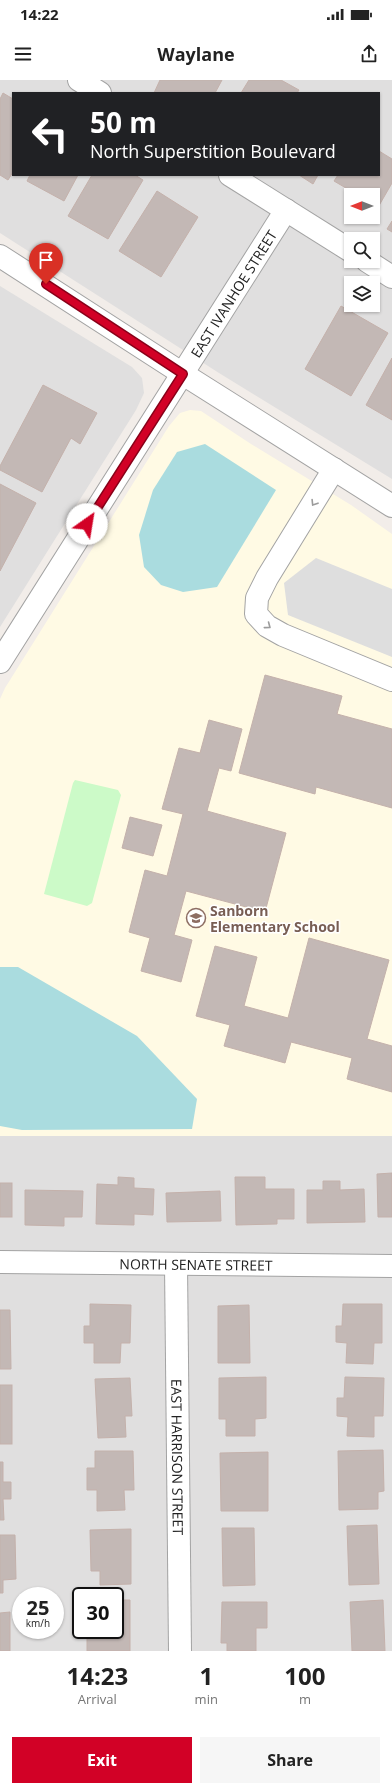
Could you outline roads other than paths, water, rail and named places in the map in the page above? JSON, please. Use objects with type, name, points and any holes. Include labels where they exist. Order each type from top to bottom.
[{"type":"street","points":[[232,176],[344,247]]},
{"type":"street","name":"EAST IVANHOE STREET","points":[[0,662],[286,210]]},
{"type":"street","points":[[0,256],[392,506]]},
{"type":"street","points":[[378,268],[392,277]]},
{"type":"street","points":[[334,470],[267,578],[257,598],[256,614],[267,626],[283,635],[392,680]]},
{"type":"street","name":"NORTH SENATE STREET","points":[[0,1262],[392,1266]]},
{"type":"street","name":"EAST HARRISON STREET","points":[[176,1264],[180,1651]]},
{"type":"water","points":[[205,444],[276,490],[217,587],[183,592],[161,585],[144,567],[139,535],[153,490],[177,452]]},
{"type":"water","points":[[0,967],[18,967],[137,1036],[197,1099],[192,1129],[22,1130],[0,1126]]},
{"type":"place","name":"Sanborn Elementary School","points":[[196,918]]}]
